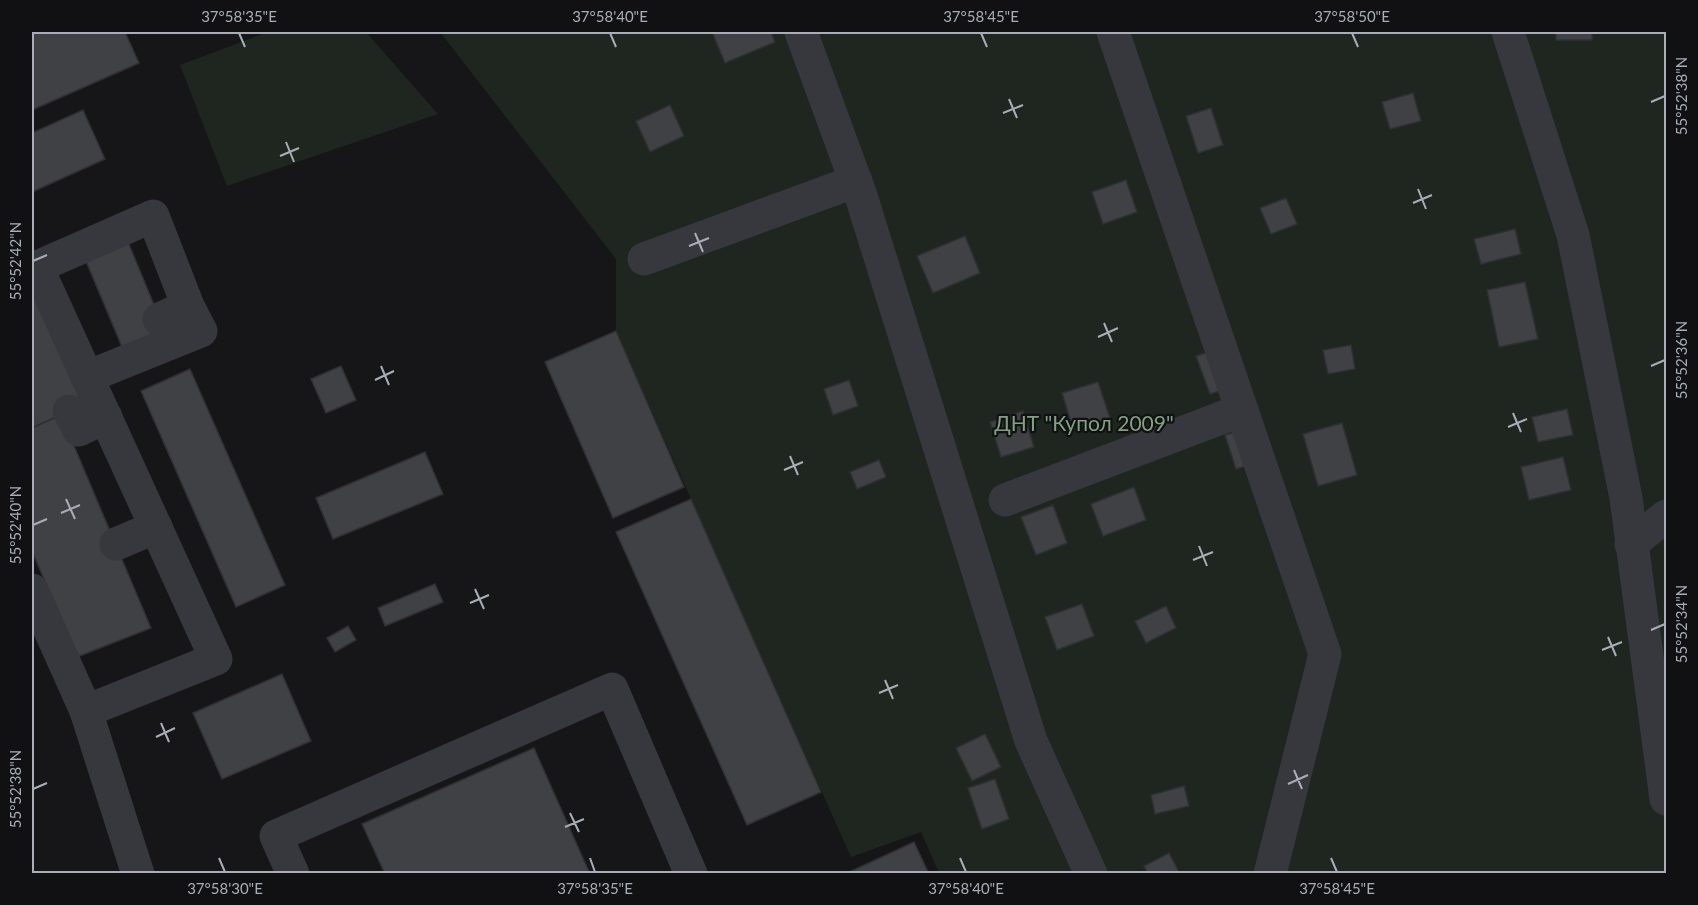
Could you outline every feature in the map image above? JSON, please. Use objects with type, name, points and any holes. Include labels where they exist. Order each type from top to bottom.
[{"type":"street","points":[[801,32],[856,181],[1031,741],[1091,873]]},
{"type":"street","points":[[1113,32],[1325,654],[1270,873]]},
{"type":"street","points":[[1508,32],[1573,236],[1626,498],[1666,799]]},
{"type":"street","points":[[644,259],[856,181]]},
{"type":"street","points":[[86,711],[216,659],[106,417],[34,268],[115,237],[153,216],[174,312],[201,331],[87,377]]},
{"type":"street","points":[[1005,500],[1242,410]]},
{"type":"street","points":[[69,411],[79,430],[106,417]]},
{"type":"street","points":[[1631,544],[1666,516]]},
{"type":"street","points":[[116,544],[156,527]]},
{"type":"street","points":[[32,590],[86,711],[134,872]]},
{"type":"street","points":[[293,873],[276,836],[612,689],[691,873]]},
{"type":"green space","points":[[268,32],[366,32],[438,114],[227,186],[180,65]]},
{"type":"green space","name":"ДНТ \"Купол 2009\"","points":[[440,32],[1666,32],[1666,873],[939,873],[921,832],[851,857],[616,331],[616,259]]},
{"type":"building","points":[[32,32],[125,32],[139,63],[32,110]]},
{"type":"building","points":[[712,32],[771,32],[775,42],[725,63]]},
{"type":"building","points":[[1556,32],[1592,32],[1592,40],[1556,40]]},
{"type":"building","points":[[1413,93],[1421,121],[1390,129],[1382,102]]},
{"type":"building","points":[[670,105],[684,136],[650,152],[636,121]]},
{"type":"building","points":[[1211,108],[1223,145],[1198,153],[1186,116]]},
{"type":"building","points":[[83,110],[105,159],[32,192],[32,133]]},
{"type":"building","points":[[1126,180],[1137,212],[1103,224],[1092,192]]},
{"type":"building","points":[[1286,198],[1297,224],[1271,234],[1260,208]]},
{"type":"building","points":[[1515,229],[1521,254],[1481,264],[1474,239]]},
{"type":"building","points":[[965,236],[980,273],[933,293],[917,256]]},
{"type":"building","points":[[126,237],[164,329],[122,347],[83,254]]},
{"type":"building","points":[[1525,282],[1538,339],[1499,347],[1487,290]]},
{"type":"building","points":[[35,297],[83,405],[32,428],[32,299]]},
{"type":"building","points":[[616,331],[684,487],[613,518],[545,362]]},
{"type":"building","points":[[1351,345],[1355,369],[1328,374],[1323,350]]},
{"type":"building","points":[[1209,352],[1223,390],[1210,394],[1196,356]]},
{"type":"building","points":[[341,366],[356,400],[326,413],[311,379]]},
{"type":"building","points":[[190,369],[285,585],[236,607],[141,391]]},
{"type":"building","points":[[849,380],[858,406],[833,415],[824,389]]},
{"type":"building","points":[[1098,382],[1110,418],[1073,429],[1062,393]]},
{"type":"building","points":[[1567,409],[1573,435],[1538,442],[1532,417]]},
{"type":"building","points":[[1023,411],[1034,447],[1001,457],[990,422]]},
{"type":"building","points":[[61,415],[151,628],[77,657],[32,551],[32,428]]},
{"type":"building","points":[[1342,423],[1357,475],[1318,486],[1303,434]]},
{"type":"building","points":[[1238,431],[1249,465],[1236,469],[1225,435]]},
{"type":"building","points":[[425,452],[443,494],[333,539],[316,498]]},
{"type":"building","points":[[1563,457],[1571,490],[1529,500],[1521,467]]},
{"type":"building","points":[[879,460],[886,477],[857,489],[850,472]]},
{"type":"building","points":[[1134,487],[1146,520],[1103,536],[1091,504]]},
{"type":"building","points":[[691,499],[821,792],[747,825],[616,532]]},
{"type":"building","points":[[1053,505],[1067,543],[1036,555],[1021,517]]},
{"type":"building","points":[[435,584],[443,602],[385,626],[378,608]]},
{"type":"building","points":[[1082,604],[1094,636],[1057,650],[1045,617]]},
{"type":"building","points":[[1166,606],[1176,628],[1146,643],[1135,621]]},
{"type":"building","points":[[348,626],[356,640],[335,652],[327,638]]},
{"type":"building","points":[[282,674],[311,741],[222,779],[193,713]]},
{"type":"building","points":[[985,734],[1001,767],[972,781],[956,748]]},
{"type":"building","points":[[534,748],[590,874],[385,874],[362,824]]},
{"type":"building","points":[[995,779],[1009,819],[982,829],[968,788]]},
{"type":"building","points":[[1184,786],[1189,806],[1155,814],[1151,795]]},
{"type":"building","points":[[914,842],[929,874],[845,874]]},
{"type":"building","points":[[1169,853],[1180,874],[1148,874],[1144,866]]}]
